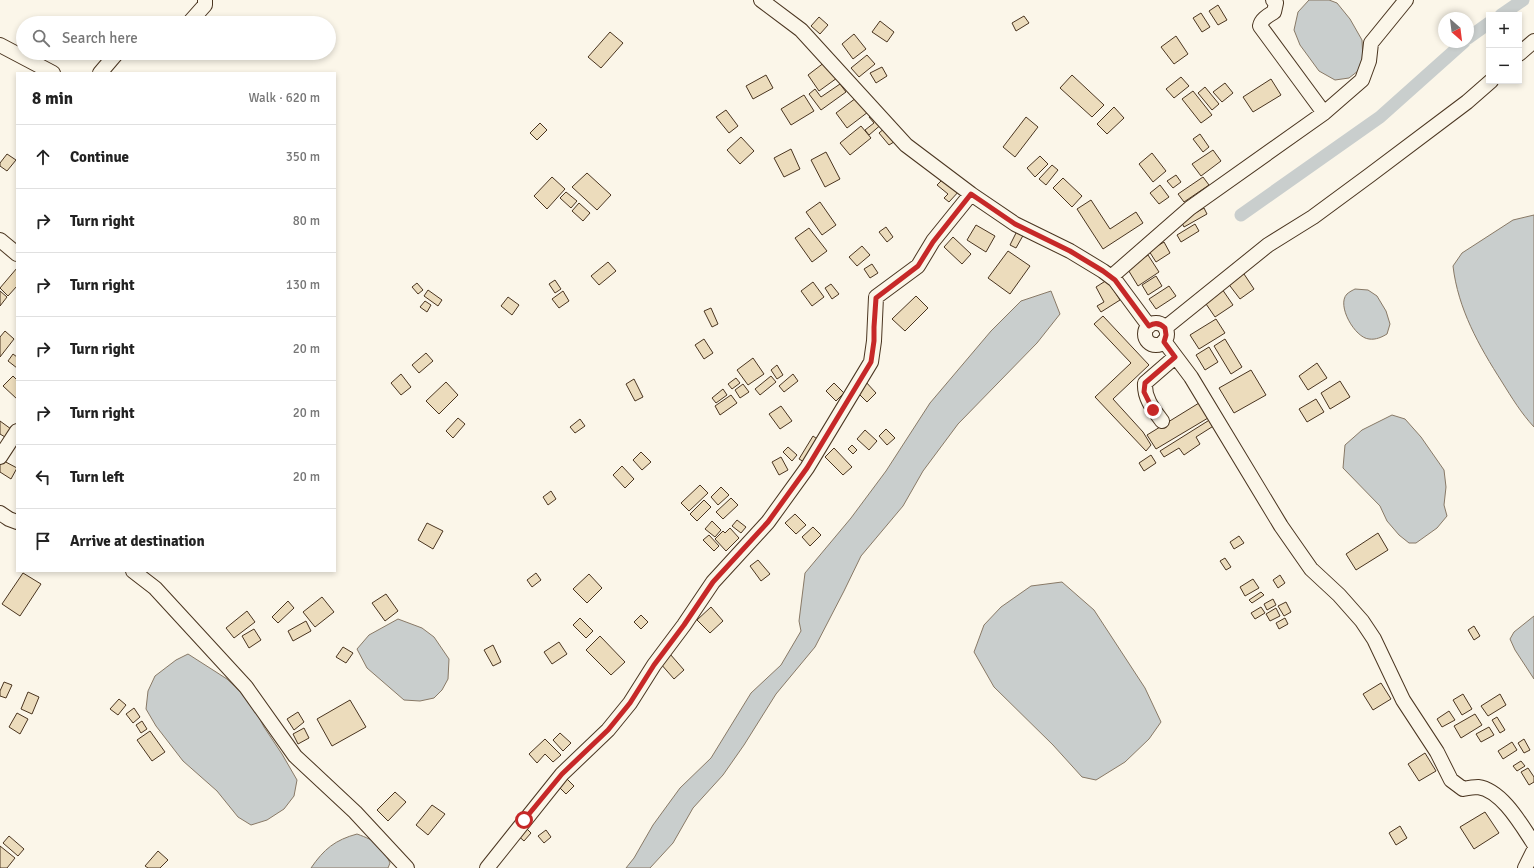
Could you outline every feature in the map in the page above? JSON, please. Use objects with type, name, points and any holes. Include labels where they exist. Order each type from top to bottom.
[{"type":"street","points":[[195,16],[204,5],[205,0]]},
{"type":"street","points":[[761,0],[801,30],[906,145],[971,194],[1015,224],[1070,251],[1115,280],[1149,326],[1145,333],[1147,340],[1153,344],[1160,344],[1164,335],[1268,245],[1313,217],[1467,102],[1488,84]]},
{"type":"street","points":[[1273,0],[1276,3],[1274,12],[1268,15],[1260,23],[1260,26],[1324,113]]},
{"type":"street","points":[[1111,277],[1190,208],[1324,113],[1362,80],[1369,61],[1371,43],[1406,0]]},
{"type":"street","points":[[1522,51],[1534,41]]},
{"type":"street","points":[[0,45],[16,53]]},
{"type":"street","points":[[28,60],[51,72]]},
{"type":"street","points":[[101,72],[110,60]]},
{"type":"street","points":[[487,868],[562,774],[608,730],[630,703],[654,665],[684,625],[713,582],[768,522],[807,468],[871,362],[874,341],[876,298],[918,266],[933,242],[971,194]]},
{"type":"street","points":[[0,240],[16,253]]},
{"type":"street","points":[[1164,335],[1175,357],[1190,377],[1282,526],[1311,569],[1362,621],[1374,639],[1403,700],[1437,752],[1451,780],[1463,789],[1477,787],[1486,789],[1495,795],[1512,811],[1534,844]]},
{"type":"street","points":[[1162,421],[1153,410],[1144,392],[1145,383],[1175,357]]},
{"type":"street","points":[[0,457],[16,433]]},
{"type":"street","points":[[0,513],[16,522]]},
{"type":"street","points":[[134,572],[155,588],[246,687],[295,756],[355,812],[407,868]]},
{"type":"street","points":[[1525,868],[1534,850]]},
{"type":"shaded area","points":[[1309,0],[1329,0],[1337,3],[1350,19],[1362,40],[1363,59],[1358,71],[1349,78],[1335,80],[1319,71],[1300,45],[1294,30],[1298,12]]},
{"type":"shaded area","points":[[1534,215],[1534,427],[1513,400],[1478,341],[1460,297],[1453,266],[1462,253],[1513,220]]},
{"type":"shaded area","points":[[1355,289],[1368,290],[1377,296],[1386,311],[1390,324],[1387,334],[1376,339],[1369,339],[1358,333],[1353,327],[1345,313],[1344,299],[1347,294]]},
{"type":"shaded area","points":[[1051,291],[1060,314],[1037,343],[958,424],[923,471],[903,506],[861,556],[815,647],[776,694],[723,775],[693,808],[673,843],[650,868],[626,868],[634,858],[653,825],[680,788],[711,758],[751,693],[781,665],[801,631],[799,621],[805,573],[851,518],[886,471],[930,403],[991,331],[1021,301]]},
{"type":"shaded area","points":[[1392,415],[1405,419],[1421,437],[1444,470],[1446,487],[1444,505],[1447,516],[1437,528],[1416,543],[1409,543],[1399,535],[1387,521],[1380,506],[1343,468],[1345,445],[1362,430]]},
{"type":"shaded area","points":[[1062,582],[1094,610],[1145,688],[1161,722],[1149,739],[1125,762],[1096,780],[1082,777],[1053,745],[994,687],[974,652],[984,625],[1001,607],[1031,586]]},
{"type":"shaded area","points":[[1534,616],[1534,679],[1515,650],[1510,639],[1514,632]]},
{"type":"shaded area","points":[[398,619],[422,628],[434,637],[449,659],[448,679],[442,690],[434,698],[420,701],[404,700],[367,668],[357,649],[369,635]]},
{"type":"shaded area","points":[[188,654],[227,679],[251,702],[264,727],[297,780],[294,796],[284,809],[267,820],[251,825],[238,817],[217,791],[183,761],[156,726],[146,709],[148,691],[155,676],[176,660]]},
{"type":"shaded area","points":[[357,834],[373,841],[381,847],[390,863],[388,868],[311,868],[325,850],[342,839]]},
{"type":"building","points":[[1218,5],[1227,20],[1218,25],[1209,11]]},
{"type":"building","points":[[1201,13],[1210,27],[1202,32],[1193,18]]},
{"type":"building","points":[[1024,16],[1029,23],[1016,31],[1012,23]]},
{"type":"building","points":[[819,17],[828,25],[820,34],[811,26]]},
{"type":"building","points":[[880,21],[894,32],[887,42],[872,32]]},
{"type":"building","points":[[610,32],[623,43],[601,68],[588,57]]},
{"type":"building","points":[[854,34],[866,49],[853,59],[842,44]]},
{"type":"building","points":[[1176,36],[1188,54],[1174,64],[1161,47]]},
{"type":"building","points":[[867,55],[875,64],[859,77],[851,68]]},
{"type":"building","points":[[825,62],[837,78],[819,91],[808,75]]},
{"type":"building","points":[[882,67],[887,76],[876,83],[870,73]]},
{"type":"building","points":[[766,75],[773,88],[753,99],[746,86]]},
{"type":"building","points":[[1072,75],[1104,105],[1092,117],[1060,88]]},
{"type":"building","points":[[1181,77],[1189,86],[1174,98],[1166,89]]},
{"type":"building","points":[[1271,79],[1281,95],[1253,112],[1243,97]]},
{"type":"building","points":[[1225,83],[1233,93],[1222,102],[1213,92]]},
{"type":"building","points":[[840,84],[846,92],[821,110],[809,94],[815,89],[821,97]]},
{"type":"building","points":[[1205,87],[1219,104],[1212,110],[1198,93]]},
{"type":"building","points":[[1193,91],[1212,115],[1201,123],[1182,99]]},
{"type":"building","points":[[804,95],[814,111],[791,125],[781,109]]},
{"type":"building","points":[[856,98],[868,112],[847,128],[836,113]]},
{"type":"building","points":[[1114,107],[1124,118],[1107,134],[1097,124]]},
{"type":"building","points":[[726,110],[738,126],[729,133],[716,117]]},
{"type":"building","points":[[874,112],[883,123],[869,135],[865,130],[874,123],[869,117]]},
{"type":"building","points":[[1026,117],[1038,127],[1015,157],[1003,147]]},
{"type":"building","points":[[540,123],[547,130],[537,140],[530,133]]},
{"type":"building","points":[[861,126],[871,138],[850,155],[840,143]]},
{"type":"building","points":[[886,127],[897,140],[889,145],[879,133]]},
{"type":"building","points":[[1200,134],[1209,147],[1203,152],[1193,139]]},
{"type":"building","points":[[741,137],[754,151],[740,164],[727,150]]},
{"type":"building","points":[[791,149],[800,169],[784,177],[774,158]]},
{"type":"building","points":[[1213,150],[1221,161],[1201,176],[1192,164]]},
{"type":"building","points":[[826,152],[840,179],[825,187],[811,160]]},
{"type":"building","points":[[1152,153],[1166,171],[1153,182],[1139,164]]},
{"type":"building","points":[[7,154],[16,160],[7,171],[0,166],[0,163]]},
{"type":"building","points":[[1040,156],[1048,164],[1035,177],[1027,168]]},
{"type":"building","points":[[1052,165],[1058,170],[1046,185],[1039,179]]},
{"type":"building","points":[[587,173],[611,195],[597,210],[572,187]]},
{"type":"building","points":[[1176,175],[1181,182],[1173,188],[1167,181]]},
{"type":"building","points":[[552,177],[565,189],[547,209],[534,196]]},
{"type":"building","points":[[945,177],[960,190],[949,202],[944,198],[948,194],[937,185]]},
{"type":"building","points":[[1203,177],[1209,185],[1184,202],[1178,194]]},
{"type":"building","points":[[1063,178],[1082,196],[1072,207],[1053,188]]},
{"type":"building","points":[[1160,185],[1169,197],[1159,204],[1150,193]]},
{"type":"building","points":[[566,192],[577,201],[571,208],[560,198]]},
{"type":"building","points":[[1091,200],[1110,229],[1136,212],[1143,223],[1103,249],[1077,209]]},
{"type":"building","points":[[820,202],[836,225],[822,235],[806,212]]},
{"type":"building","points":[[579,203],[590,213],[583,221],[572,211]]},
{"type":"building","points":[[1204,208],[1207,214],[1184,227],[1181,221]]},
{"type":"building","points":[[1195,224],[1199,231],[1181,242],[1177,235]]},
{"type":"building","points":[[976,225],[995,236],[986,252],[967,240]]},
{"type":"building","points":[[886,227],[893,237],[887,242],[879,232]]},
{"type":"building","points":[[809,228],[827,251],[812,262],[795,238]]},
{"type":"building","points":[[1018,229],[1025,232],[1016,248],[1010,245]]},
{"type":"building","points":[[953,237],[971,254],[962,264],[944,247]]},
{"type":"building","points":[[1164,242],[1170,253],[1156,262],[1149,251]]},
{"type":"building","points":[[862,246],[870,255],[857,266],[849,257]]},
{"type":"building","points":[[1008,251],[1030,266],[1010,294],[988,278]]},
{"type":"building","points":[[1148,255],[1159,272],[1138,286],[1127,268]]},
{"type":"building","points":[[608,262],[616,271],[599,285],[591,276]]},
{"type":"building","points":[[872,264],[878,273],[870,278],[864,269]]},
{"type":"building","points":[[16,269],[16,287],[8,296],[0,288]]},
{"type":"building","points":[[1242,271],[1254,289],[1240,299],[1227,282]]},
{"type":"building","points":[[1156,276],[1162,286],[1148,295],[1142,285]]},
{"type":"building","points":[[555,280],[561,289],[555,293],[549,284]]},
{"type":"building","points":[[1107,280],[1120,300],[1101,312],[1097,306],[1104,302],[1096,287]]},
{"type":"building","points":[[813,282],[824,297],[812,306],[801,291]]},
{"type":"building","points":[[417,283],[423,290],[418,294],[412,287]]},
{"type":"building","points":[[831,284],[839,294],[832,299],[825,288]]},
{"type":"building","points":[[1169,286],[1176,296],[1156,309],[1149,299]]},
{"type":"building","points":[[1222,289],[1233,305],[1215,317],[1204,301]]},
{"type":"building","points":[[428,290],[442,300],[438,306],[424,296]]},
{"type":"building","points":[[0,291],[7,297],[0,306]]},
{"type":"building","points":[[563,291],[569,301],[559,308],[552,299]]},
{"type":"building","points":[[916,296],[928,308],[905,331],[892,319]]},
{"type":"building","points":[[508,297],[519,305],[512,315],[501,306]]},
{"type":"building","points":[[425,301],[431,305],[427,312],[420,307]]},
{"type":"building","points":[[711,308],[718,324],[712,327],[704,311]]},
{"type":"building","points":[[1103,316],[1149,365],[1113,399],[1143,432],[1151,445],[1146,451],[1095,397],[1131,363],[1094,324]]},
{"type":"building","points":[[1216,319],[1225,333],[1199,349],[1190,335]]},
{"type":"building","points":[[5,331],[14,339],[0,357],[0,337]]},
{"type":"building","points":[[704,339],[713,353],[704,359],[695,345]]},
{"type":"building","points":[[1225,339],[1242,367],[1231,374],[1214,346]]},
{"type":"building","points":[[1209,347],[1218,362],[1205,370],[1196,355]]},
{"type":"building","points":[[426,353],[433,361],[419,373],[412,365]]},
{"type":"building","points":[[13,354],[16,356],[16,367],[8,361]]},
{"type":"building","points":[[753,358],[764,374],[748,385],[737,370]]},
{"type":"building","points":[[1317,363],[1327,378],[1308,390],[1299,376]]},
{"type":"building","points":[[777,365],[783,375],[777,379],[771,370]]},
{"type":"building","points":[[1251,370],[1266,395],[1234,413],[1219,388]]},
{"type":"building","points":[[401,374],[411,387],[401,395],[391,383]]},
{"type":"building","points":[[793,374],[798,381],[784,392],[779,386]]},
{"type":"building","points":[[13,376],[16,379],[16,398],[3,386]]},
{"type":"building","points":[[771,376],[776,382],[760,395],[755,389]]},
{"type":"building","points":[[736,378],[740,383],[732,389],[728,384]]},
{"type":"building","points":[[634,379],[643,397],[635,401],[626,384]]},
{"type":"building","points":[[865,381],[876,393],[867,402],[856,391]]},
{"type":"building","points":[[1340,381],[1350,397],[1330,409],[1321,393]]},
{"type":"building","points":[[446,382],[458,395],[439,414],[426,401]]},
{"type":"building","points":[[834,383],[844,393],[836,401],[826,391]]},
{"type":"building","points":[[743,384],[749,392],[740,398],[735,390]]},
{"type":"building","points":[[723,389],[727,395],[716,403],[712,398]]},
{"type":"building","points":[[731,395],[737,403],[720,415],[715,406]]},
{"type":"building","points":[[1316,399],[1324,412],[1307,422],[1299,409]]},
{"type":"building","points":[[1199,403],[1208,418],[1156,449],[1147,435]]},
{"type":"building","points":[[781,406],[792,421],[780,429],[769,414]]},
{"type":"building","points":[[458,418],[465,424],[453,438],[446,431]]},
{"type":"building","points":[[580,419],[585,426],[575,433],[570,427]]},
{"type":"building","points":[[1211,419],[1215,425],[1196,437],[1200,444],[1184,455],[1179,448],[1164,457],[1160,451]]},
{"type":"building","points":[[0,421],[11,429],[5,437],[0,434]]},
{"type":"building","points":[[886,429],[895,438],[887,445],[879,436]]},
{"type":"building","points":[[865,430],[877,441],[869,450],[857,439]]},
{"type":"building","points":[[813,436],[820,441],[806,463],[799,459]]},
{"type":"building","points":[[852,445],[857,450],[853,454],[848,449]]},
{"type":"building","points":[[788,447],[797,455],[792,461],[783,452]]},
{"type":"building","points":[[834,448],[852,467],[843,475],[825,457]]},
{"type":"building","points":[[641,452],[651,462],[642,470],[633,460]]},
{"type":"building","points":[[1151,455],[1156,463],[1144,471],[1139,463]]},
{"type":"building","points":[[781,457],[788,470],[779,475],[772,462]]},
{"type":"building","points":[[2,460],[16,467],[11,479],[0,472],[0,464]]},
{"type":"building","points":[[622,466],[634,479],[625,488],[613,475]]},
{"type":"building","points":[[700,485],[708,493],[689,511],[681,503]]},
{"type":"building","points":[[721,487],[729,495],[718,505],[711,497]]},
{"type":"building","points":[[551,491],[556,499],[548,505],[543,497]]},
{"type":"building","points":[[731,498],[738,505],[723,519],[716,512]]},
{"type":"building","points":[[704,500],[711,507],[697,521],[690,514]]},
{"type":"building","points":[[795,514],[806,525],[796,534],[785,523]]},
{"type":"building","points":[[737,520],[746,527],[741,533],[732,526]]},
{"type":"building","points":[[712,521],[721,530],[715,537],[705,529]]},
{"type":"building","points":[[427,523],[443,531],[433,549],[418,540]]},
{"type":"building","points":[[813,527],[821,535],[810,546],[802,537]]},
{"type":"building","points":[[730,528],[739,538],[726,551],[715,539],[723,531],[725,533]]},
{"type":"building","points":[[1378,533],[1388,550],[1356,570],[1346,554]]},
{"type":"building","points":[[709,535],[719,546],[714,551],[703,540]]},
{"type":"building","points":[[1239,536],[1244,543],[1234,549],[1230,542]]},
{"type":"building","points":[[1225,558],[1231,567],[1226,570],[1220,561]]},
{"type":"building","points":[[758,560],[770,574],[761,581],[750,566]]},
{"type":"building","points":[[23,573],[41,584],[20,616],[2,604]]},
{"type":"building","points":[[536,573],[541,580],[532,587],[527,580]]},
{"type":"building","points":[[589,574],[602,588],[587,603],[573,589]]},
{"type":"building","points":[[1280,575],[1285,583],[1278,588],[1273,580]]},
{"type":"building","points":[[1253,579],[1259,588],[1245,596],[1240,587]]},
{"type":"building","points":[[1261,592],[1264,595],[1252,603],[1249,600]]},
{"type":"building","points":[[386,594],[398,611],[385,621],[372,603]]},
{"type":"building","points":[[322,597],[334,612],[315,627],[303,612]]},
{"type":"building","points":[[1273,599],[1276,605],[1267,610],[1264,604]]},
{"type":"building","points":[[288,601],[294,608],[278,623],[272,617]]},
{"type":"building","points":[[1286,602],[1291,612],[1284,616],[1278,606]]},
{"type":"building","points":[[711,607],[723,621],[710,633],[697,620]]},
{"type":"building","points":[[1261,607],[1265,613],[1255,619],[1251,613]]},
{"type":"building","points":[[1276,608],[1280,616],[1270,621],[1266,614]]},
{"type":"building","points":[[247,611],[255,622],[234,638],[226,628]]},
{"type":"building","points":[[641,615],[648,622],[641,629],[634,622]]},
{"type":"building","points":[[580,618],[593,631],[586,638],[573,625]]},
{"type":"building","points":[[1285,618],[1288,624],[1279,629],[1276,623]]},
{"type":"building","points":[[306,621],[311,631],[293,641],[288,631]]},
{"type":"building","points":[[1474,626],[1480,636],[1474,640],[1468,630]]},
{"type":"building","points":[[254,629],[261,640],[249,648],[242,636]]},
{"type":"building","points":[[600,636],[625,662],[611,675],[586,650]]},
{"type":"building","points":[[559,642],[567,654],[552,664],[544,652]]},
{"type":"building","points":[[493,645],[501,662],[493,666],[484,650]]},
{"type":"building","points":[[343,647],[353,653],[346,663],[336,657]]},
{"type":"building","points":[[670,654],[684,670],[674,679],[660,663]]},
{"type":"building","points":[[4,682],[12,685],[6,698],[0,696],[0,691]]},
{"type":"building","points":[[1381,683],[1391,699],[1373,710],[1363,694]]},
{"type":"building","points":[[28,692],[39,697],[32,714],[21,709]]},
{"type":"building","points":[[1463,694],[1472,709],[1462,715],[1453,700]]},
{"type":"building","points":[[1500,694],[1506,705],[1488,716],[1481,706]]},
{"type":"building","points":[[119,699],[126,705],[118,715],[110,709]]},
{"type":"building","points":[[350,700],[366,727],[332,746],[317,719]]},
{"type":"building","points":[[134,708],[140,717],[133,723],[126,714]]},
{"type":"building","points":[[1449,711],[1455,720],[1442,727],[1437,719]]},
{"type":"building","points":[[298,712],[304,722],[294,730],[287,719]]},
{"type":"building","points":[[17,713],[28,719],[20,734],[9,727]]},
{"type":"building","points":[[1475,714],[1482,725],[1461,738],[1454,726]]},
{"type":"building","points":[[1497,717],[1505,730],[1500,733],[1492,720]]},
{"type":"building","points":[[142,721],[147,729],[141,733],[136,725]]},
{"type":"building","points":[[1489,727],[1494,735],[1481,742],[1476,734]]},
{"type":"building","points":[[304,728],[309,738],[298,744],[293,734]]},
{"type":"building","points":[[150,731],[165,752],[152,761],[137,740]]},
{"type":"building","points":[[560,733],[571,743],[563,751],[553,740]]},
{"type":"building","points":[[545,739],[561,755],[553,762],[545,754],[537,763],[529,754]]},
{"type":"building","points":[[1524,739],[1530,750],[1524,753],[1518,743]]},
{"type":"building","points":[[1512,742],[1517,750],[1503,759],[1498,751]]},
{"type":"building","points":[[1425,753],[1436,771],[1419,781],[1408,764]]},
{"type":"building","points":[[1521,761],[1525,766],[1517,771],[1513,766]]},
{"type":"building","points":[[1528,768],[1534,777],[1534,782],[1529,785],[1521,772]]},
{"type":"building","points":[[563,775],[574,786],[566,794],[555,783]]},
{"type":"building","points":[[395,792],[406,802],[388,821],[377,810]]},
{"type":"building","points":[[432,805],[445,814],[428,835],[416,825]]},
{"type":"building","points":[[1485,812],[1499,833],[1474,849],[1460,827]]},
{"type":"building","points":[[523,825],[531,833],[524,841],[515,833]]},
{"type":"building","points":[[1400,826],[1407,838],[1396,845],[1389,833]]},
{"type":"building","points":[[546,830],[551,837],[544,843],[538,836]]},
{"type":"building","points":[[9,836],[24,849],[18,856],[3,843]]},
{"type":"building","points":[[0,846],[15,858],[7,868],[0,868]]},
{"type":"building","points":[[158,851],[168,860],[160,868],[148,868],[145,866]]},
{"type":"waterway","points":[[1505,12],[1523,0]]},
{"type":"waterway","points":[[1474,34],[1486,25]]},
{"type":"waterway","points":[[1241,215],[1380,117],[1457,48]]},
{"type":"route","points":[[524,820],[562,774],[608,730],[630,703],[654,665],[684,625],[713,582],[768,522],[807,468],[871,362],[874,341],[876,298],[918,266],[933,242],[971,194],[1015,224],[1070,251],[1103,271],[1115,280],[1149,326],[1155,323],[1162,325],[1165,328],[1166,338],[1164,342],[1175,357],[1145,383],[1144,392],[1153,410]]}]
